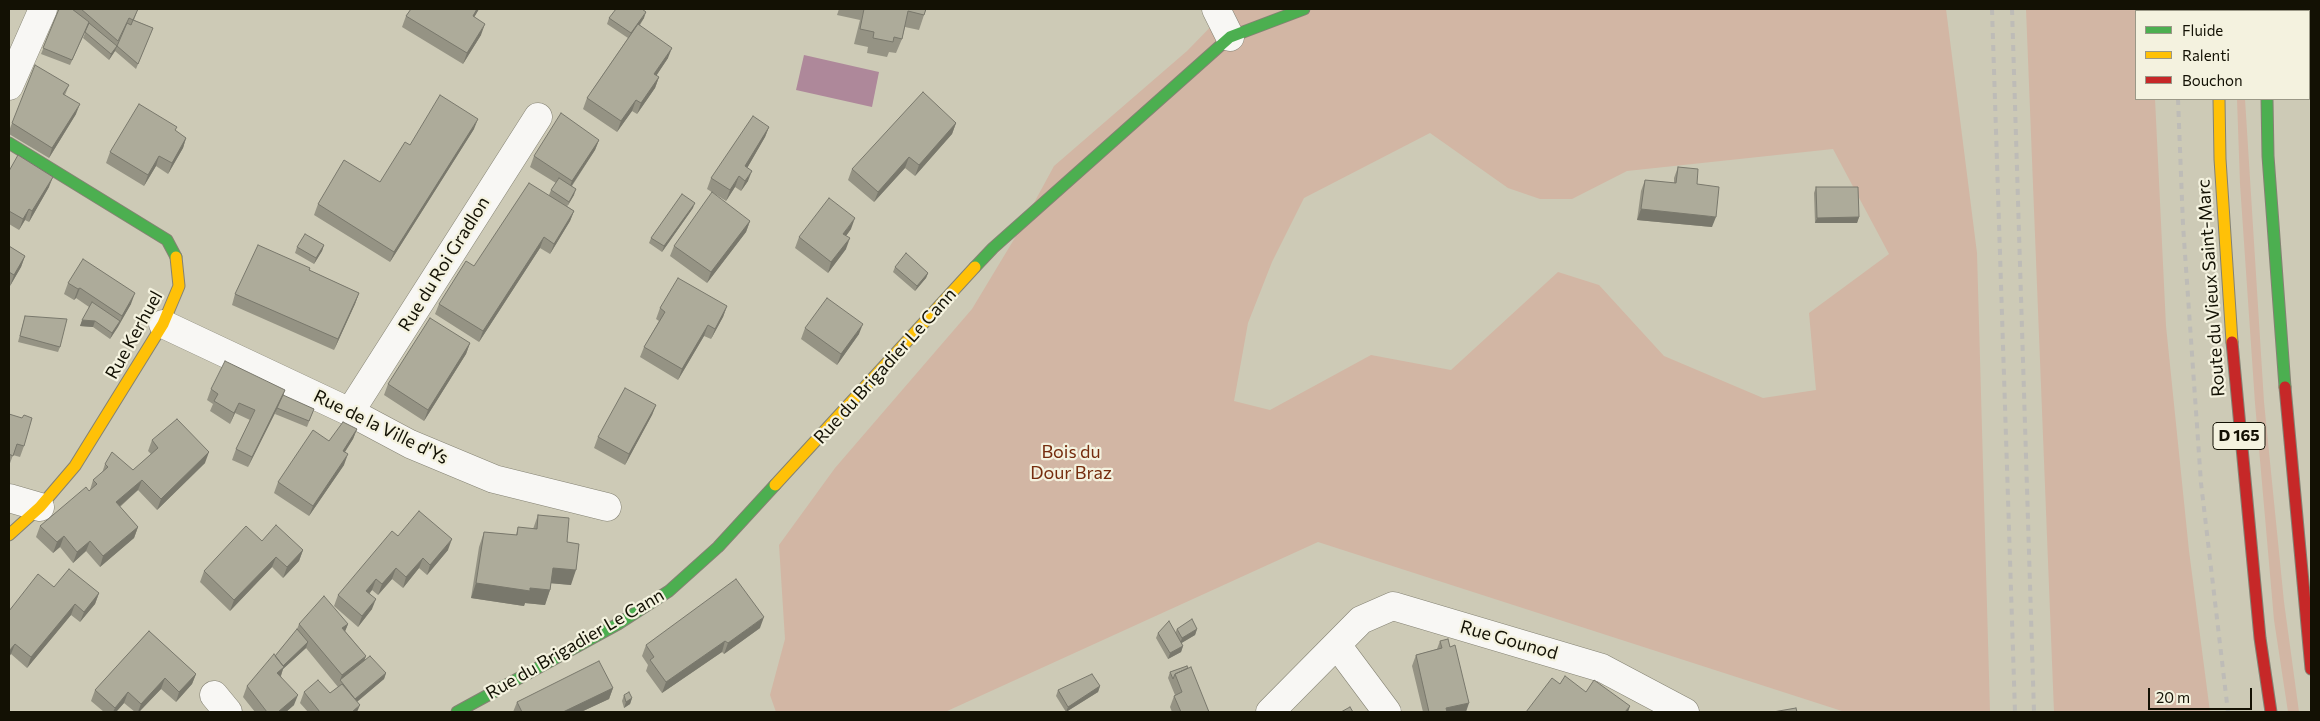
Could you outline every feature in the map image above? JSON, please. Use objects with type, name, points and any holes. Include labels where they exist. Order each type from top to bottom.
[{"type":"main road","name":"Rue du Brigadier Le Cann","points":[[457,712],[618,624],[669,591],[718,547],[993,248],[1230,36],[1304,9]]},
{"type":"main road","name":"Route du Vieux Saint-Marc","points":[[2219,100],[2220,159],[2235,394],[2260,638],[2271,712]]},
{"type":"main road","name":"D 165","points":[[2267,100],[2268,156],[2285,390],[2311,670]]},
{"type":"main road","points":[[2268,156],[2278,100]]},
{"type":"main road","name":"Rue Kerhuel","points":[[9,143],[167,240],[177,258],[180,286],[163,324],[75,466],[40,507],[9,535]]},
{"type":"street","points":[[9,86],[43,9]]},
{"type":"street","points":[[1216,9],[1230,36]]},
{"type":"street","name":"Rue du Roi Gradlon","points":[[350,412],[538,117]]},
{"type":"street","name":"Rue de la Ville d'Ys","points":[[163,324],[350,412],[410,444],[494,479],[607,506]]},
{"type":"street","points":[[9,498],[40,507]]},
{"type":"street","name":"Rue Gounod","points":[[1270,712],[1361,620],[1393,606],[1602,668],[1685,712]]},
{"type":"street","points":[[1337,645],[1387,712]]},
{"type":"green space","name":"Bois du Dour Braz","points":[[1228,9],[1946,9],[1977,253],[1990,712],[1845,712],[1318,542],[945,712],[776,712],[770,695],[785,639],[779,545],[835,468],[972,309],[1016,236],[1054,166],[1187,51]],"holes":[[[1430,133],[1508,188],[1540,199],[1572,199],[1627,171],[1833,149],[1889,254],[1809,313],[1816,390],[1763,398],[1664,356],[1599,285],[1558,272],[1451,370],[1371,355],[1270,410],[1234,401],[1248,323],[1272,262],[1304,198]]]},
{"type":"green space","points":[[2026,9],[2154,9],[2135,10],[2135,100],[2155,100],[2166,326],[2189,551],[2210,712],[2054,712]]},
{"type":"green space","points":[[2237,100],[2245,100],[2264,402],[2284,602],[2299,712],[2288,712],[2274,620],[2255,403],[2240,184]]},
{"type":"shaded area","points":[[804,55],[879,72],[872,107],[796,90]]},
{"type":"building","points":[[59,9],[72,9],[89,22],[72,60],[43,48]]},
{"type":"building","points":[[81,9],[138,9],[133,20],[129,18],[118,41]]},
{"type":"building","points":[[411,9],[477,9],[473,16],[485,24],[467,53],[406,16]]},
{"type":"building","points":[[616,9],[642,9],[646,12],[631,33],[609,18]]},
{"type":"building","points":[[864,9],[926,9],[924,15],[908,11],[902,39],[894,37],[893,42],[873,38],[874,32],[860,29]]},
{"type":"building","points":[[133,20],[153,28],[138,64],[117,46],[127,23],[131,25]]},
{"type":"building","points":[[89,23],[117,46],[111,54],[85,32]]},
{"type":"building","points":[[638,24],[672,48],[654,74],[659,77],[641,103],[636,100],[621,121],[587,98]]},
{"type":"building","points":[[35,65],[69,85],[63,94],[80,104],[52,148],[12,123]]},
{"type":"building","points":[[923,92],[956,123],[919,165],[909,157],[878,192],[852,169]]},
{"type":"building","points":[[440,95],[478,119],[394,252],[318,204],[344,160],[380,182],[405,142],[410,145]]},
{"type":"building","points":[[139,104],[177,127],[175,130],[186,138],[172,163],[159,156],[148,175],[110,152]]},
{"type":"building","points":[[561,113],[599,140],[572,181],[534,156]]},
{"type":"building","points":[[753,116],[769,127],[745,166],[752,171],[745,181],[739,176],[730,190],[711,178]]},
{"type":"building","points":[[18,155],[53,177],[32,211],[29,209],[23,219],[9,211],[9,171]]},
{"type":"building","points":[[1678,167],[1698,169],[1697,184],[1719,187],[1716,217],[1641,209],[1645,180],[1676,183]]},
{"type":"building","points":[[559,178],[576,189],[569,202],[551,190]]},
{"type":"building","points":[[529,183],[574,211],[554,244],[544,237],[483,331],[439,304],[466,261],[474,266]]},
{"type":"building","points":[[1816,187],[1858,187],[1859,217],[1817,218]]},
{"type":"building","points":[[712,192],[750,221],[711,272],[674,246]]},
{"type":"building","points":[[682,194],[695,203],[664,246],[651,238]]},
{"type":"building","points":[[829,198],[855,218],[843,234],[850,238],[831,262],[799,237]]},
{"type":"building","points":[[305,234],[324,245],[316,258],[297,247]]},
{"type":"building","points":[[258,245],[310,268],[309,270],[359,293],[338,339],[235,294]]},
{"type":"building","points":[[9,246],[25,256],[14,275],[9,272]]},
{"type":"building","points":[[906,253],[928,273],[917,286],[895,267]]},
{"type":"building","points":[[83,259],[135,293],[122,316],[80,288],[78,289],[68,283]]},
{"type":"building","points":[[678,278],[727,306],[715,329],[708,325],[682,369],[644,347],[665,312],[660,308]]},
{"type":"building","points":[[827,298],[863,324],[841,354],[805,328]]},
{"type":"building","points":[[92,302],[120,321],[112,333],[95,321],[82,320]]},
{"type":"building","points":[[25,316],[67,319],[60,347],[20,336]]},
{"type":"building","points":[[430,318],[470,343],[428,410],[388,384]]},
{"type":"building","points":[[225,361],[285,390],[252,457],[236,449],[255,410],[239,403],[234,413],[214,401],[218,394],[211,389]]},
{"type":"building","points":[[625,388],[656,405],[629,454],[598,437]]},
{"type":"building","points":[[283,395],[314,409],[309,421],[277,408]]},
{"type":"building","points":[[9,414],[22,418],[24,415],[32,418],[24,446],[17,444],[13,456],[9,454]]},
{"type":"building","points":[[177,419],[209,452],[161,499],[142,480],[116,502],[138,527],[103,556],[90,541],[77,552],[64,536],[57,542],[40,526],[86,487],[89,491],[97,484],[93,480],[108,467],[105,464],[112,452],[133,470],[158,448],[152,440]]},
{"type":"building","points":[[343,422],[357,429],[343,451],[348,454],[313,506],[278,482],[313,430],[329,441]]},
{"type":"building","points":[[419,511],[452,539],[430,565],[423,558],[406,577],[396,568],[382,584],[376,579],[366,591],[376,599],[362,616],[338,595],[392,531],[398,536]]},
{"type":"building","points":[[538,515],[569,518],[567,542],[579,544],[576,570],[553,568],[550,590],[530,588],[530,591],[476,583],[484,532],[517,535],[518,527],[537,529]]},
{"type":"building","points":[[276,525],[303,550],[287,567],[276,557],[234,600],[204,571],[246,526],[262,541]]},
{"type":"building","points":[[69,569],[99,593],[84,612],[75,604],[31,657],[15,644],[9,651],[9,611],[38,574],[54,587]]},
{"type":"building","points":[[736,579],[764,617],[728,643],[725,641],[666,682],[650,660],[654,657],[646,645]]},
{"type":"building","points":[[324,596],[348,624],[342,628],[366,656],[342,675],[299,624]]},
{"type":"building","points":[[1192,619],[1197,629],[1182,638],[1177,629]]},
{"type":"building","points":[[1169,621],[1183,646],[1170,653],[1158,633]]},
{"type":"building","points":[[297,629],[308,642],[283,666],[275,656]]},
{"type":"building","points":[[149,631],[196,674],[179,692],[165,678],[141,704],[128,692],[115,708],[95,690]]},
{"type":"building","points":[[1448,639],[1450,647],[1455,645],[1469,703],[1446,708],[1447,712],[1429,712],[1416,655],[1442,648],[1440,641]]},
{"type":"building","points":[[274,654],[284,667],[277,673],[298,695],[278,712],[267,712],[247,686]]},
{"type":"building","points":[[370,656],[386,673],[355,699],[340,680]]},
{"type":"building","points":[[599,661],[613,688],[563,712],[522,712],[517,702]]},
{"type":"building","points":[[1187,666],[1188,668],[1175,674],[1173,679],[1170,672]]},
{"type":"building","points":[[1191,667],[1209,712],[1181,712],[1174,696],[1182,692],[1175,674]]},
{"type":"building","points":[[1092,674],[1100,686],[1068,707],[1058,690]]},
{"type":"building","points":[[1565,676],[1586,692],[1594,680],[1630,706],[1625,712],[1526,712],[1552,678],[1560,684]]},
{"type":"building","points":[[318,680],[330,693],[342,684],[360,705],[352,712],[320,712],[304,692]]},
{"type":"building","points":[[629,692],[632,698],[626,702],[624,695]]},
{"type":"building","points":[[1350,707],[1353,712],[1341,712]]},
{"type":"building","points":[[1796,708],[1797,712],[1773,712]]},
{"type":"railway","points":[[1992,9],[2015,712]]},
{"type":"railway","points":[[2012,9],[2034,712]]},
{"type":"railway","points":[[2178,100],[2183,225],[2201,483],[2228,712]]},
{"type":"traffic: fast","points":[[975,267],[993,248],[1230,37],[1304,9]]},
{"type":"traffic: fast","points":[[2267,100],[2268,156],[2285,387]]},
{"type":"traffic: fast","points":[[9,143],[167,240],[176,257]]},
{"type":"traffic: fast","points":[[457,712],[618,624],[669,591],[718,547],[775,485]]},
{"type":"traffic: slow","points":[[2219,100],[2220,159],[2232,342]]},
{"type":"traffic: slow","points":[[9,535],[40,507],[75,466],[163,324],[179,286],[176,257]]},
{"type":"traffic: slow","points":[[775,485],[975,267]]},
{"type":"traffic: jam","points":[[2232,342],[2260,638],[2271,712]]},
{"type":"traffic: jam","points":[[2285,387],[2311,669]]}]
